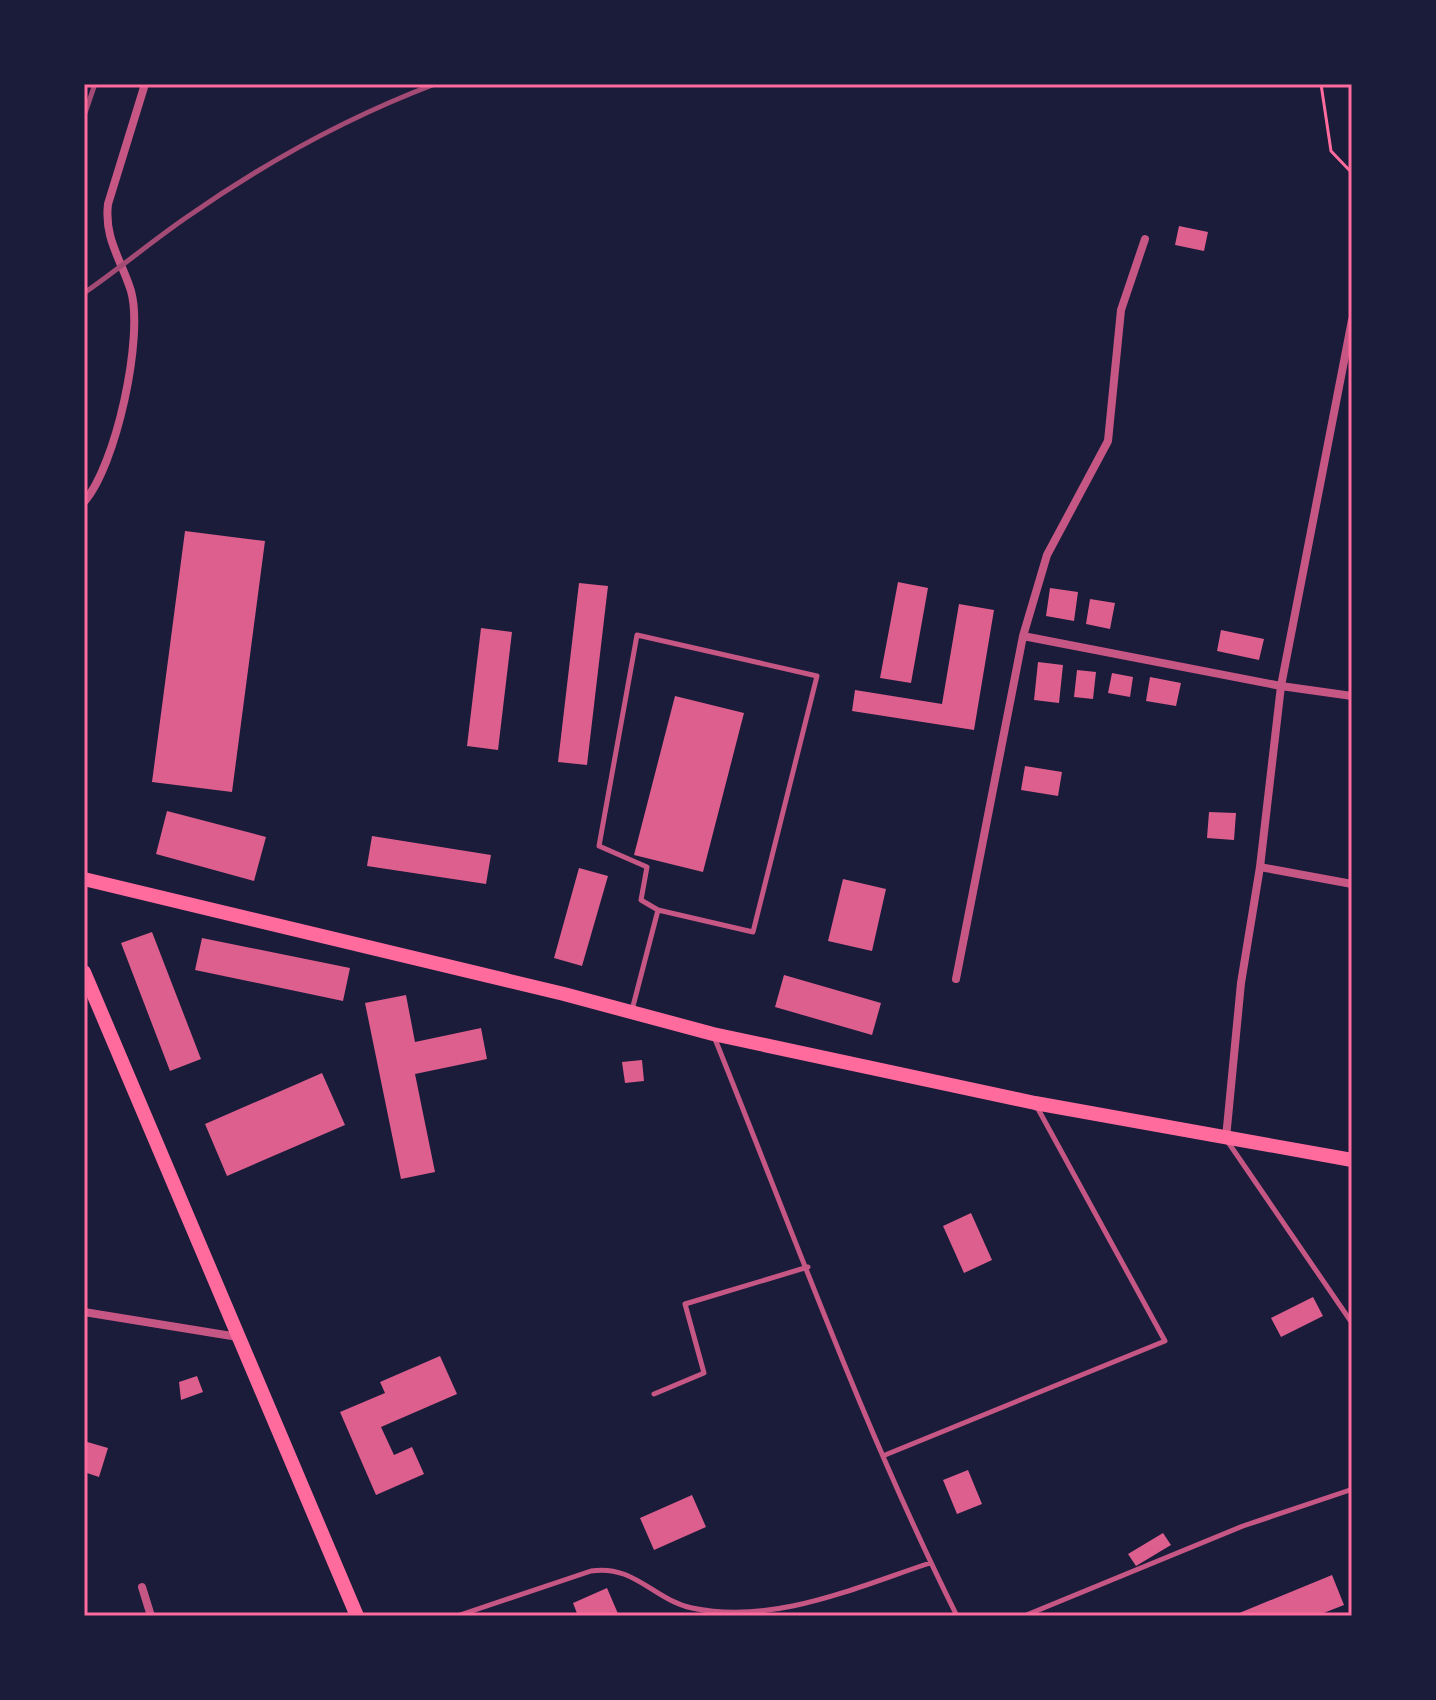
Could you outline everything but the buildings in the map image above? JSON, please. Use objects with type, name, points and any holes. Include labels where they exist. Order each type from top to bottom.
[{"type":"main road","points":[[84,879],[632,1011],[713,1034],[1035,1103],[1352,1160]]},
{"type":"main road","points":[[84,972],[357,1616]]},
{"type":"street","points":[[84,502],[115,437],[135,340],[130,290],[109,243],[106,223],[108,204],[145,84]]},
{"type":"street","points":[[956,979],[1023,636],[1047,555],[1108,441],[1121,310],[1145,239]]},
{"type":"street","points":[[1226,1139],[1241,983],[1260,867],[1281,686],[1352,320]]},
{"type":"street","points":[[1023,636],[1281,686],[1352,696]]},
{"type":"street","points":[[1260,867],[1352,884]]},
{"type":"street","points":[[84,1312],[239,1337]]},
{"type":"street","points":[[142,1587],[151,1616]]},
{"type":"lane","points":[[637,635],[817,676],[753,932],[658,910],[641,900],[647,867],[599,846],[637,635]]},
{"type":"lane","points":[[632,1011],[658,910]]},
{"type":"lane","points":[[713,1034],[930,1563],[957,1616]]},
{"type":"lane","points":[[885,1455],[1165,1341],[1035,1103]]},
{"type":"lane","points":[[1226,1139],[1352,1323]]},
{"type":"lane","points":[[654,1394],[704,1373],[685,1304],[808,1267]]},
{"type":"lane","points":[[1024,1616],[1243,1526],[1350,1490],[1352,1493]]},
{"type":"lane","points":[[457,1616],[578,1575],[612,1568],[689,1607],[744,1613],[828,1597],[930,1563]]},
{"type":"path","points":[[1321,84],[1331,151],[1352,173]]},
{"type":"railway","points":[[84,116],[95,84]]},
{"type":"railway","points":[[84,293],[187,217],[276,160],[370,111],[435,84]]}]
